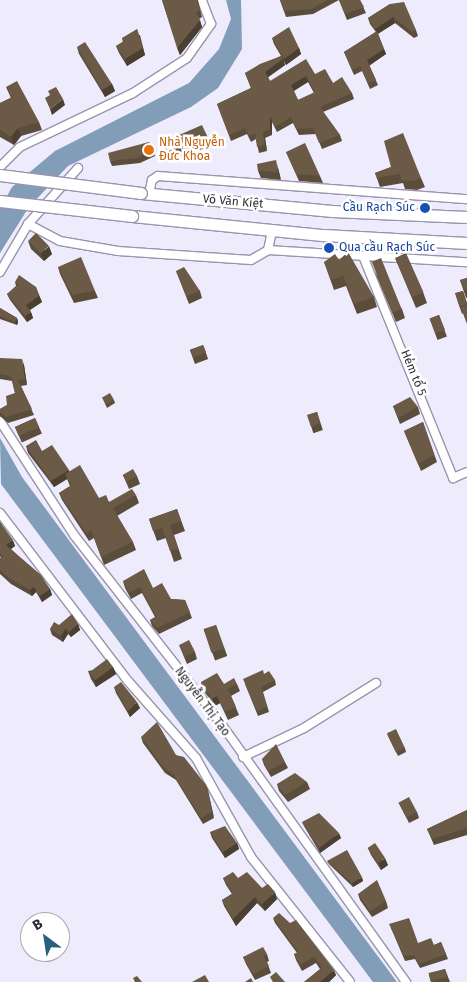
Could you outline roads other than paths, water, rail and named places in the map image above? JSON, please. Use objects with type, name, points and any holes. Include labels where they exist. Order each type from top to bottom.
[{"type":"main road","name":"Võ Văn Kiệt","points":[[0,175],[145,193],[332,211],[467,217]]},
{"type":"main road","name":"Võ Văn Kiệt","points":[[0,201],[272,231],[467,243]]},
{"type":"street","points":[[0,167],[20,147],[133,93],[187,58],[211,24],[202,0]]},
{"type":"street","points":[[0,272],[28,224],[78,168]]},
{"type":"street","points":[[145,193],[152,180],[158,176],[467,199]]},
{"type":"street","points":[[28,224],[60,240],[118,251],[251,260],[268,250],[467,262]]},
{"type":"street","points":[[268,250],[272,231]]},
{"type":"street","name":"Hẻm tổ 5","points":[[364,256],[452,478],[467,472]]},
{"type":"street","name":"Nguyễn Thị Tạo","points":[[0,421],[39,487],[242,757],[406,982]]},
{"type":"street","points":[[0,513],[128,681],[196,758],[251,857],[350,982]]},
{"type":"street","points":[[242,757],[304,728],[376,683]]},
{"type":"water","points":[[226,0],[241,0],[242,49],[218,88],[191,107],[68,166],[29,207],[0,253],[0,209],[12,187],[55,151],[189,83],[219,49],[231,19]]},
{"type":"water","points":[[0,438],[22,477],[397,982],[373,982],[1,484]]},
{"type":"place","name":"Nhà Nguyễn Đức Khoa","points":[[149,150]]},
{"type":"place","name":"Cầu Rạch Súc","points":[[425,208]]},
{"type":"place","name":"Qua cầu Rạch Súc","points":[[329,248]]}]
